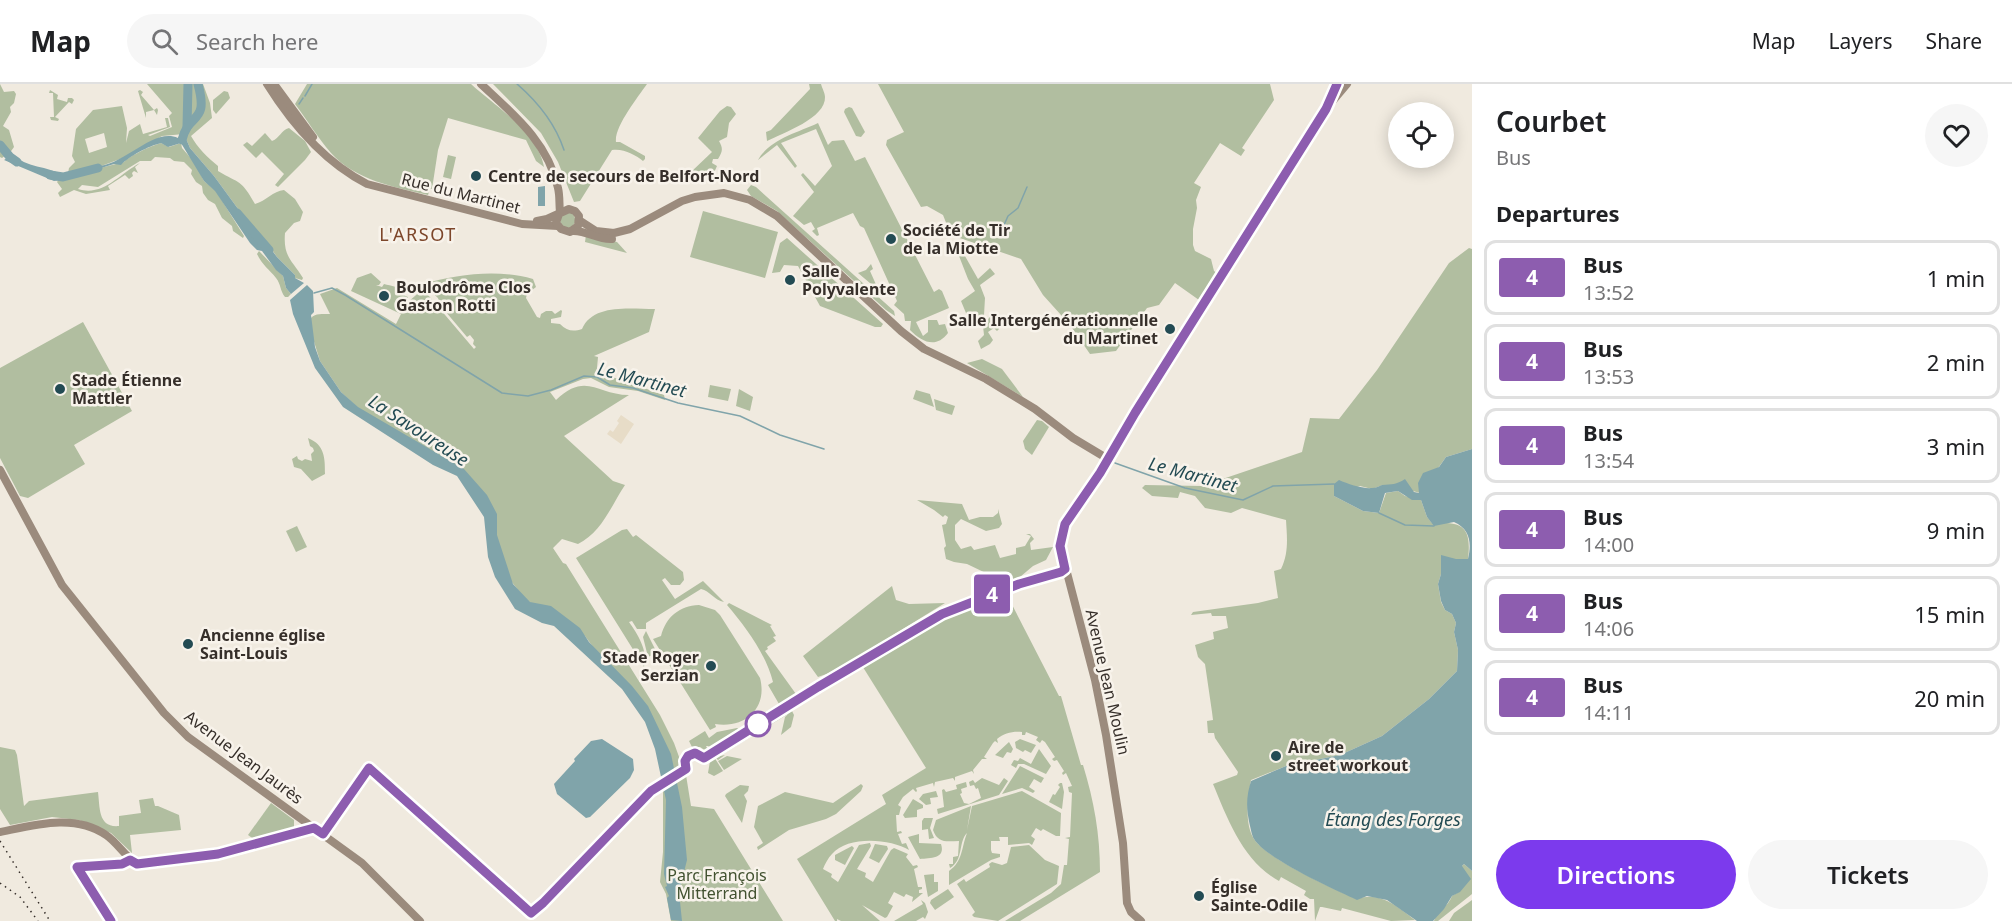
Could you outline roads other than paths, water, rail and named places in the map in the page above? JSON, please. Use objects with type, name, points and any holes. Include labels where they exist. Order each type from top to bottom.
[{"type":"main road","points":[[267,84],[297,125],[328,157]]},
{"type":"main road","points":[[274,84],[328,157]]},
{"type":"main road","points":[[480,84],[534,136],[547,158],[559,190],[577,213],[578,226],[572,231]]},
{"type":"main road","points":[[1326,109],[1339,84],[1347,84]]},
{"type":"main road","points":[[1326,109],[1347,84]]},
{"type":"main road","name":"Avenue Jean Moulin","points":[[1140,921],[1131,912],[1127,903],[1124,843],[1106,735],[1095,680],[1060,546],[1065,524],[1326,109]]},
{"type":"main road","name":"Rue du Martinet","points":[[328,157],[359,180],[396,192],[522,225],[558,226]]},
{"type":"main road","points":[[559,190],[559,213],[556,219],[558,226],[564,231],[583,231],[604,239],[618,238],[638,231],[688,204],[723,198],[757,208],[795,235]]},
{"type":"main road","points":[[579,220],[596,231],[614,233],[638,225],[682,201],[704,194],[724,193],[759,204],[777,216],[901,331],[924,349],[986,379],[1035,409],[1072,438],[1108,459]]},
{"type":"main road","points":[[515,222],[545,219],[565,209],[572,209]]},
{"type":"main road","name":"Avenue Jean Jaurès","points":[[0,470],[62,585],[164,713],[188,737],[362,863],[420,921]]},
{"type":"main road","points":[[0,832],[61,822],[81,824],[106,835],[130,860],[137,864],[218,854],[314,828]]},
{"type":"water","points":[[181,133],[184,134],[190,148],[244,217],[245,227],[257,242],[265,241],[295,275],[295,278],[304,283],[291,294],[286,288],[283,276],[262,251],[257,250],[250,243],[215,191],[204,181],[181,143],[168,147],[161,143],[156,144],[134,155],[121,165],[114,164],[88,172],[91,166],[102,166],[113,162],[158,138],[168,136],[178,138]]},
{"type":"water","points":[[13,154],[24,162],[57,172],[62,175],[60,180],[54,181],[4,160]]},
{"type":"water","points":[[545,186],[545,206],[538,206],[538,187]]},
{"type":"water","points":[[307,285],[313,291],[314,312],[311,315],[315,347],[320,361],[341,392],[358,407],[464,469],[487,495],[497,514],[497,535],[513,584],[530,602],[551,606],[580,628],[589,642],[648,706],[671,754],[682,807],[687,860],[679,892],[682,921],[671,920],[664,874],[666,800],[655,749],[645,722],[622,689],[554,626],[542,623],[515,609],[495,577],[488,557],[484,517],[457,476],[433,465],[343,407],[315,368],[293,314],[290,300]]},
{"type":"water","name":"Étang des Forges","points":[[1472,449],[1472,871],[1464,864],[1462,866],[1471,879],[1460,892],[1452,896],[1433,921],[1417,921],[1387,900],[1367,896],[1357,900],[1272,856],[1253,838],[1247,798],[1251,781],[1286,766],[1340,755],[1382,736],[1429,699],[1457,671],[1458,650],[1454,632],[1456,623],[1452,614],[1445,610],[1438,584],[1441,574],[1441,555],[1468,559],[1470,542],[1464,528],[1454,522],[1434,526],[1427,517],[1421,500],[1412,500],[1398,491],[1385,493],[1379,513],[1363,511],[1334,496],[1334,484],[1339,480],[1351,485],[1373,488],[1405,479],[1414,492],[1419,493],[1418,483],[1423,473],[1439,467],[1446,457]]},
{"type":"water","points":[[602,739],[633,759],[634,770],[630,778],[590,817],[586,818],[557,794],[554,784],[591,741]]},
{"type":"waterway","points":[[187,127],[188,84]]},
{"type":"waterway","points":[[182,140],[185,131],[200,112],[201,97],[198,84]]},
{"type":"waterway","points":[[305,96],[312,84]]},
{"type":"waterway","points":[[517,84],[545,114],[564,150]]},
{"type":"waterway","points":[[299,104],[303,98]]},
{"type":"waterway","name":"La Savoureuse","points":[[0,145],[17,162]]},
{"type":"waterway","name":"La Savoureuse","points":[[50,175],[63,177],[98,168]]},
{"type":"waterway","points":[[1004,225],[1008,216],[1018,208],[1027,187]]},
{"type":"waterway","name":"La Savoureuse","points":[[237,213],[269,250]]},
{"type":"waterway","name":"Le Martinet","points":[[314,293],[332,288],[502,393],[528,396],[551,390],[584,376],[597,377],[610,385],[633,388],[678,403],[740,416],[780,435],[824,449]]},
{"type":"waterway","name":"Le Martinet","points":[[1115,463],[1185,488],[1243,500],[1273,486],[1334,484]]},
{"type":"waterway","name":"Le Martinet","points":[[1379,513],[1405,525],[1434,526]]},
{"type":"railway","points":[[0,841],[50,921]]},
{"type":"railway","points":[[0,883],[20,897],[38,921]]},
{"type":"place","name":"Centre de secours de Belfort-Nord","points":[[476,176]]},
{"type":"place","name":"Société de Tir de la Miotte","points":[[891,239]]},
{"type":"place","name":"Salle Polyvalente","points":[[790,280]]},
{"type":"place","name":"Boulodrôme Clos Gaston Rotti","points":[[384,296]]},
{"type":"place","name":"Salle Intergénérationnelle du Martinet","points":[[1170,329]]},
{"type":"place","name":"Stade Étienne Mattler","points":[[60,389]]},
{"type":"place","name":"Ancienne église Saint-Louis","points":[[188,644]]},
{"type":"place","name":"Stade Roger Serzian","points":[[711,666]]},
{"type":"place","name":"Aire de street workout","points":[[1276,756]]},
{"type":"place","name":"Église Sainte-Odile","points":[[1199,896]]},
{"type":"district","name":"L'ARSOT","points":[[418,234]]},
{"type":"park label","name":"Parc François Mitterrand","points":[[717,884]]}]
